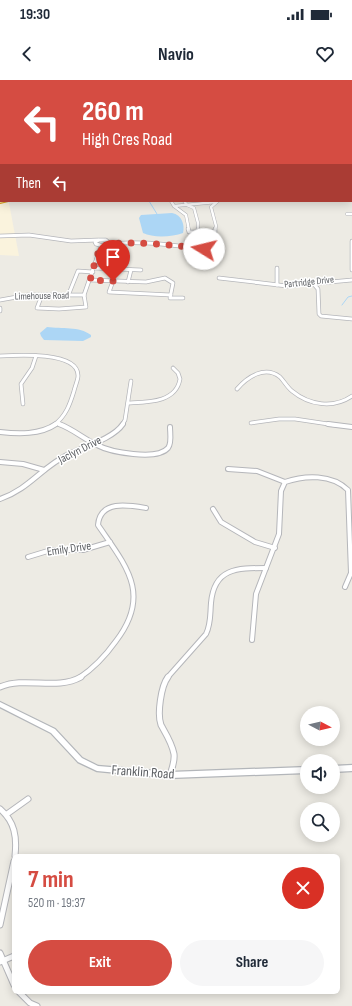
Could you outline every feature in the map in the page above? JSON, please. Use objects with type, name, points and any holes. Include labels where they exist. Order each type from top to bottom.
[{"type":"street","points":[[172,202],[174,206],[186,215],[189,232],[215,232],[216,226],[211,208],[215,202]]},
{"type":"street","points":[[185,202],[187,206],[194,208],[198,223],[198,232]]},
{"type":"street","points":[[174,206],[187,206],[210,202]]},
{"type":"street","points":[[347,214],[352,214]]},
{"type":"street","points":[[188,246],[205,232]]},
{"type":"street","points":[[0,236],[29,235],[96,244],[116,243],[188,246],[204,249]]},
{"type":"street","points":[[84,242],[98,240],[107,243]]},
{"type":"street","points":[[96,244],[95,242],[98,240]]},
{"type":"street","points":[[352,241],[352,270]]},
{"type":"street","points":[[84,242],[93,244],[100,250]]},
{"type":"street","points":[[42,295],[37,308],[59,309],[86,307],[84,295],[100,250],[107,243]]},
{"type":"street","points":[[94,268],[141,270]]},
{"type":"street","points":[[277,268],[277,285]]},
{"type":"street","points":[[128,282],[131,270]]},
{"type":"street","points":[[68,296],[78,272],[93,272]]},
{"type":"street","points":[[90,280],[148,282],[165,278],[173,283],[170,296]]},
{"type":"street","name":"Partridge Drive","points":[[219,278],[277,285],[298,285],[312,282],[352,280]]},
{"type":"street","points":[[113,281],[109,292],[183,298]]},
{"type":"street","points":[[312,282],[318,289],[319,314],[321,316],[352,319]]},
{"type":"street","name":"Limehouse Road","points":[[0,300],[20,296],[84,295]]},
{"type":"street","points":[[0,356],[52,357],[65,360],[74,365],[78,372],[69,407],[63,418],[58,423],[42,430],[31,432],[16,434],[0,432]]},
{"type":"street","points":[[22,404],[21,384],[32,368],[36,356]]},
{"type":"street","points":[[128,403],[154,401],[172,393],[178,387],[180,379],[178,372],[173,368]]},
{"type":"street","points":[[237,389],[248,378],[262,372],[269,372],[280,377],[290,389],[298,395],[318,403],[327,404],[342,402],[352,396]]},
{"type":"street","name":"Jaclyn Drive","points":[[0,499],[14,495],[27,487],[44,470],[57,460],[120,428],[125,420],[131,381]]},
{"type":"street","points":[[251,422],[295,419],[352,427]]},
{"type":"street","points":[[58,423],[71,428],[92,443],[109,450],[136,454],[163,452],[170,446],[170,426]]},
{"type":"street","points":[[0,462],[23,464],[44,470]]},
{"type":"street","points":[[228,469],[254,469],[268,473],[285,482],[300,478],[327,478],[346,486],[348,490],[351,540],[351,574],[345,587]]},
{"type":"street","points":[[252,640],[256,594],[275,548],[279,534],[281,491],[285,482]]},
{"type":"street","points":[[0,687],[15,682],[59,683],[77,678],[102,658],[121,636],[127,627],[133,609],[134,584],[125,562],[98,525],[99,518],[104,511],[113,506],[126,504],[146,508]]},
{"type":"street","points":[[213,509],[221,522],[255,542],[275,548]]},
{"type":"street","name":"Emily Drive","points":[[28,557],[51,550],[83,550],[110,542]]},
{"type":"street","points":[[170,775],[174,762],[174,754],[160,719],[164,683],[169,675],[208,632],[214,586],[219,579],[228,573],[240,569],[266,568]]},
{"type":"street","name":"Franklin Road","points":[[0,704],[53,731],[80,760],[97,768],[170,775],[300,770]]},
{"type":"street","points":[[340,769],[352,768]]},
{"type":"street","points":[[7,814],[28,799]]},
{"type":"street","points":[[0,809],[7,814],[16,832],[15,854]]},
{"type":"street","points":[[0,925],[12,870]]},
{"type":"street","points":[[0,953],[2,962],[12,981]]},
{"type":"street","points":[[2,962],[12,957]]},
{"type":"street","points":[[21,994],[30,1003],[37,1006]]},
{"type":"shaded area","points":[[0,203],[9,203],[19,256],[0,255]]},
{"type":"water","points":[[172,213],[178,216],[182,221],[184,227],[183,233],[152,236],[143,233],[139,218],[141,215]]},
{"type":"water","points":[[47,327],[81,330],[91,335],[91,337],[83,341],[44,340],[40,333]]},
{"type":"waterway","points":[[150,202],[157,214]]},
{"type":"waterway","points":[[342,305],[348,297],[352,296]]},
{"type":"route","points":[[113,281],[90,280],[100,250],[105,245],[116,243],[159,244],[204,249]]}]
